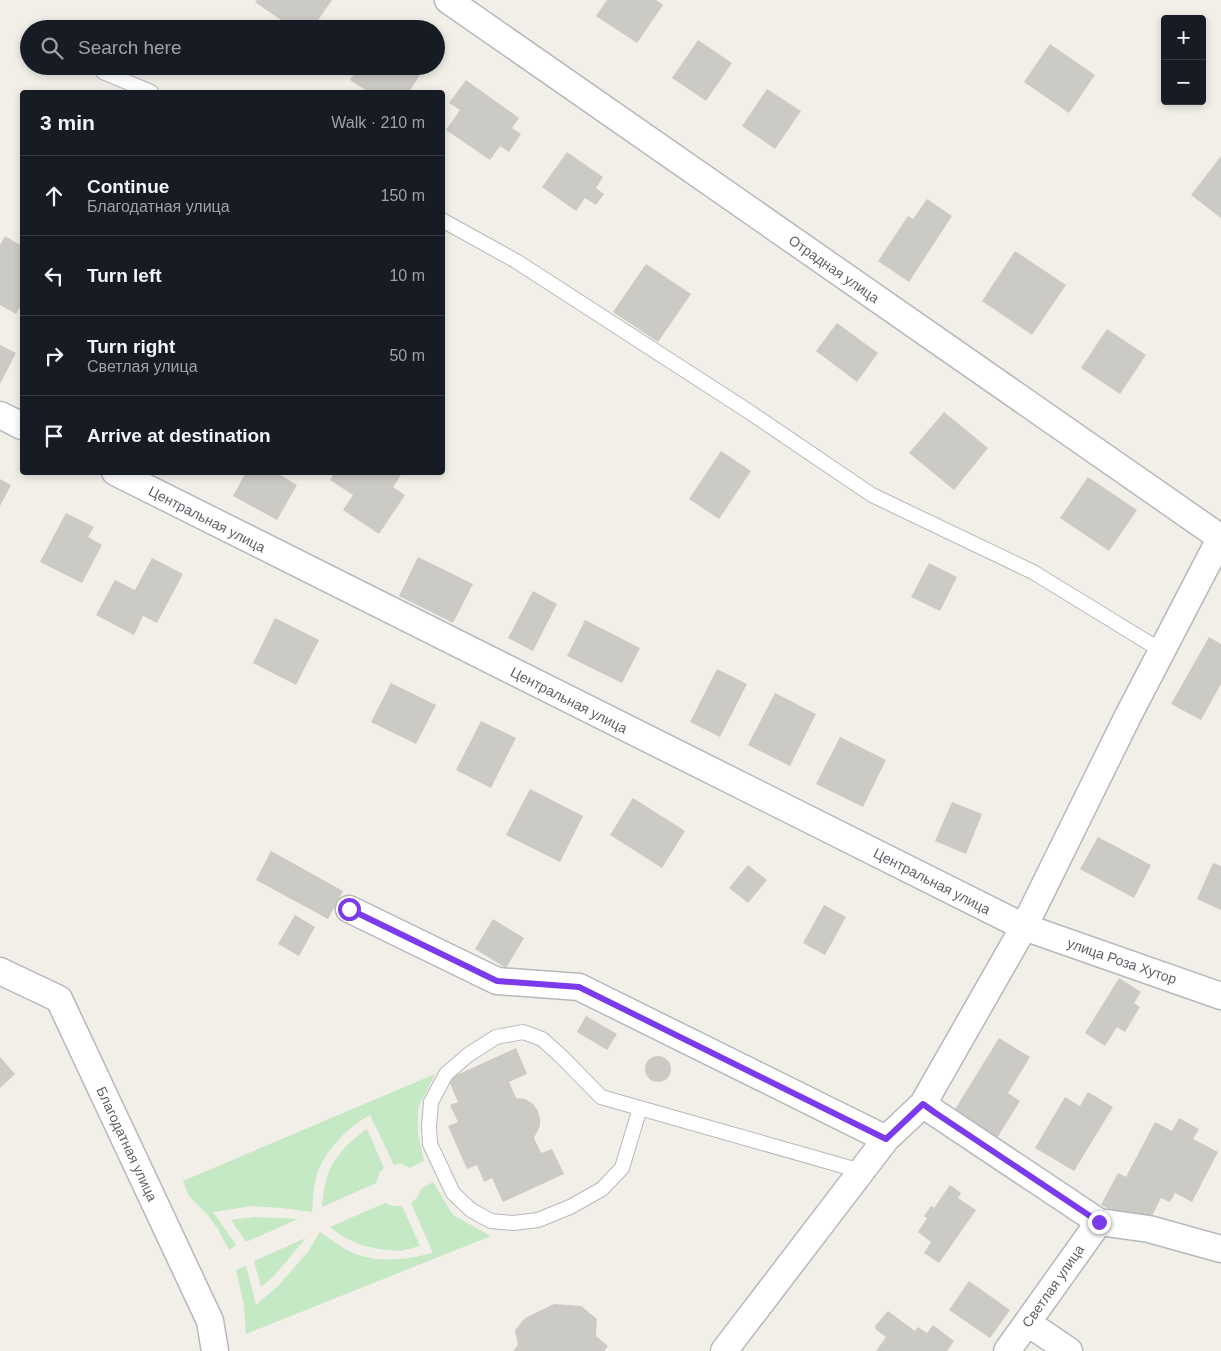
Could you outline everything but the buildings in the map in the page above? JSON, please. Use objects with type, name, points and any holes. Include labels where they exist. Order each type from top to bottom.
[{"type":"street","name":"Отрадная улица","points":[[448,0],[1221,538]]},
{"type":"street","points":[[0,415],[20,425]]},
{"type":"street","name":"Центральная улица","points":[[121,475],[1024,927]]},
{"type":"street","points":[[724,1351],[886,1139],[923,1104],[1024,927],[1128,716],[1221,538]]},
{"type":"street","points":[[349,909],[497,981],[579,987],[886,1139]]},
{"type":"street","name":"улица Роза Хутор","points":[[1024,927],[1221,996]]},
{"type":"street","name":"Благодатная улица","points":[[0,971],[59,999],[210,1322],[215,1351]]},
{"type":"street","points":[[923,1104],[1099,1222],[1149,1229],[1221,1249]]},
{"type":"street","name":"Светлая улица","points":[[1007,1351],[1099,1222]]},
{"type":"street","points":[[1028,1322],[1069,1351]]},
{"type":"lane","points":[[110,75],[146,90]]},
{"type":"lane","points":[[445,222],[541,277],[748,411],[872,495],[1033,572],[1162,651]]},
{"type":"lane","points":[[640,1108],[622,1168],[602,1189],[570,1207],[538,1220],[513,1223],[491,1221],[471,1210],[454,1194],[430,1144],[431,1102],[446,1074],[468,1055],[496,1037],[523,1032],[542,1039],[602,1096],[861,1171]]},
{"type":"green space","points":[[435,1074],[418,1108],[418,1134],[424,1161],[410,1168],[401,1163],[394,1165],[370,1115],[354,1125],[340,1138],[323,1161],[317,1173],[312,1212],[252,1206],[213,1212],[236,1245],[229,1250],[218,1229],[207,1214],[189,1196],[183,1181]]},
{"type":"green space","points":[[367,1129],[384,1168],[380,1172],[376,1183],[322,1207],[328,1174],[333,1163],[356,1137]]},
{"type":"green space","points":[[433,1182],[453,1215],[491,1236],[246,1334],[244,1305],[236,1270],[246,1266],[256,1305],[279,1285],[307,1253],[320,1232],[349,1251],[370,1258],[391,1260],[433,1253],[411,1203],[417,1198],[421,1189]]},
{"type":"green space","points":[[385,1203],[392,1206],[402,1206],[420,1246],[401,1251],[379,1249],[361,1245],[343,1237],[330,1227]]},
{"type":"green space","points":[[255,1217],[298,1219],[246,1242],[231,1220]]},
{"type":"green space","points":[[306,1238],[274,1276],[261,1287],[254,1261]]},
{"type":"route","points":[[349,909],[497,981],[579,987],[886,1139],[923,1104],[1099,1222]]}]
